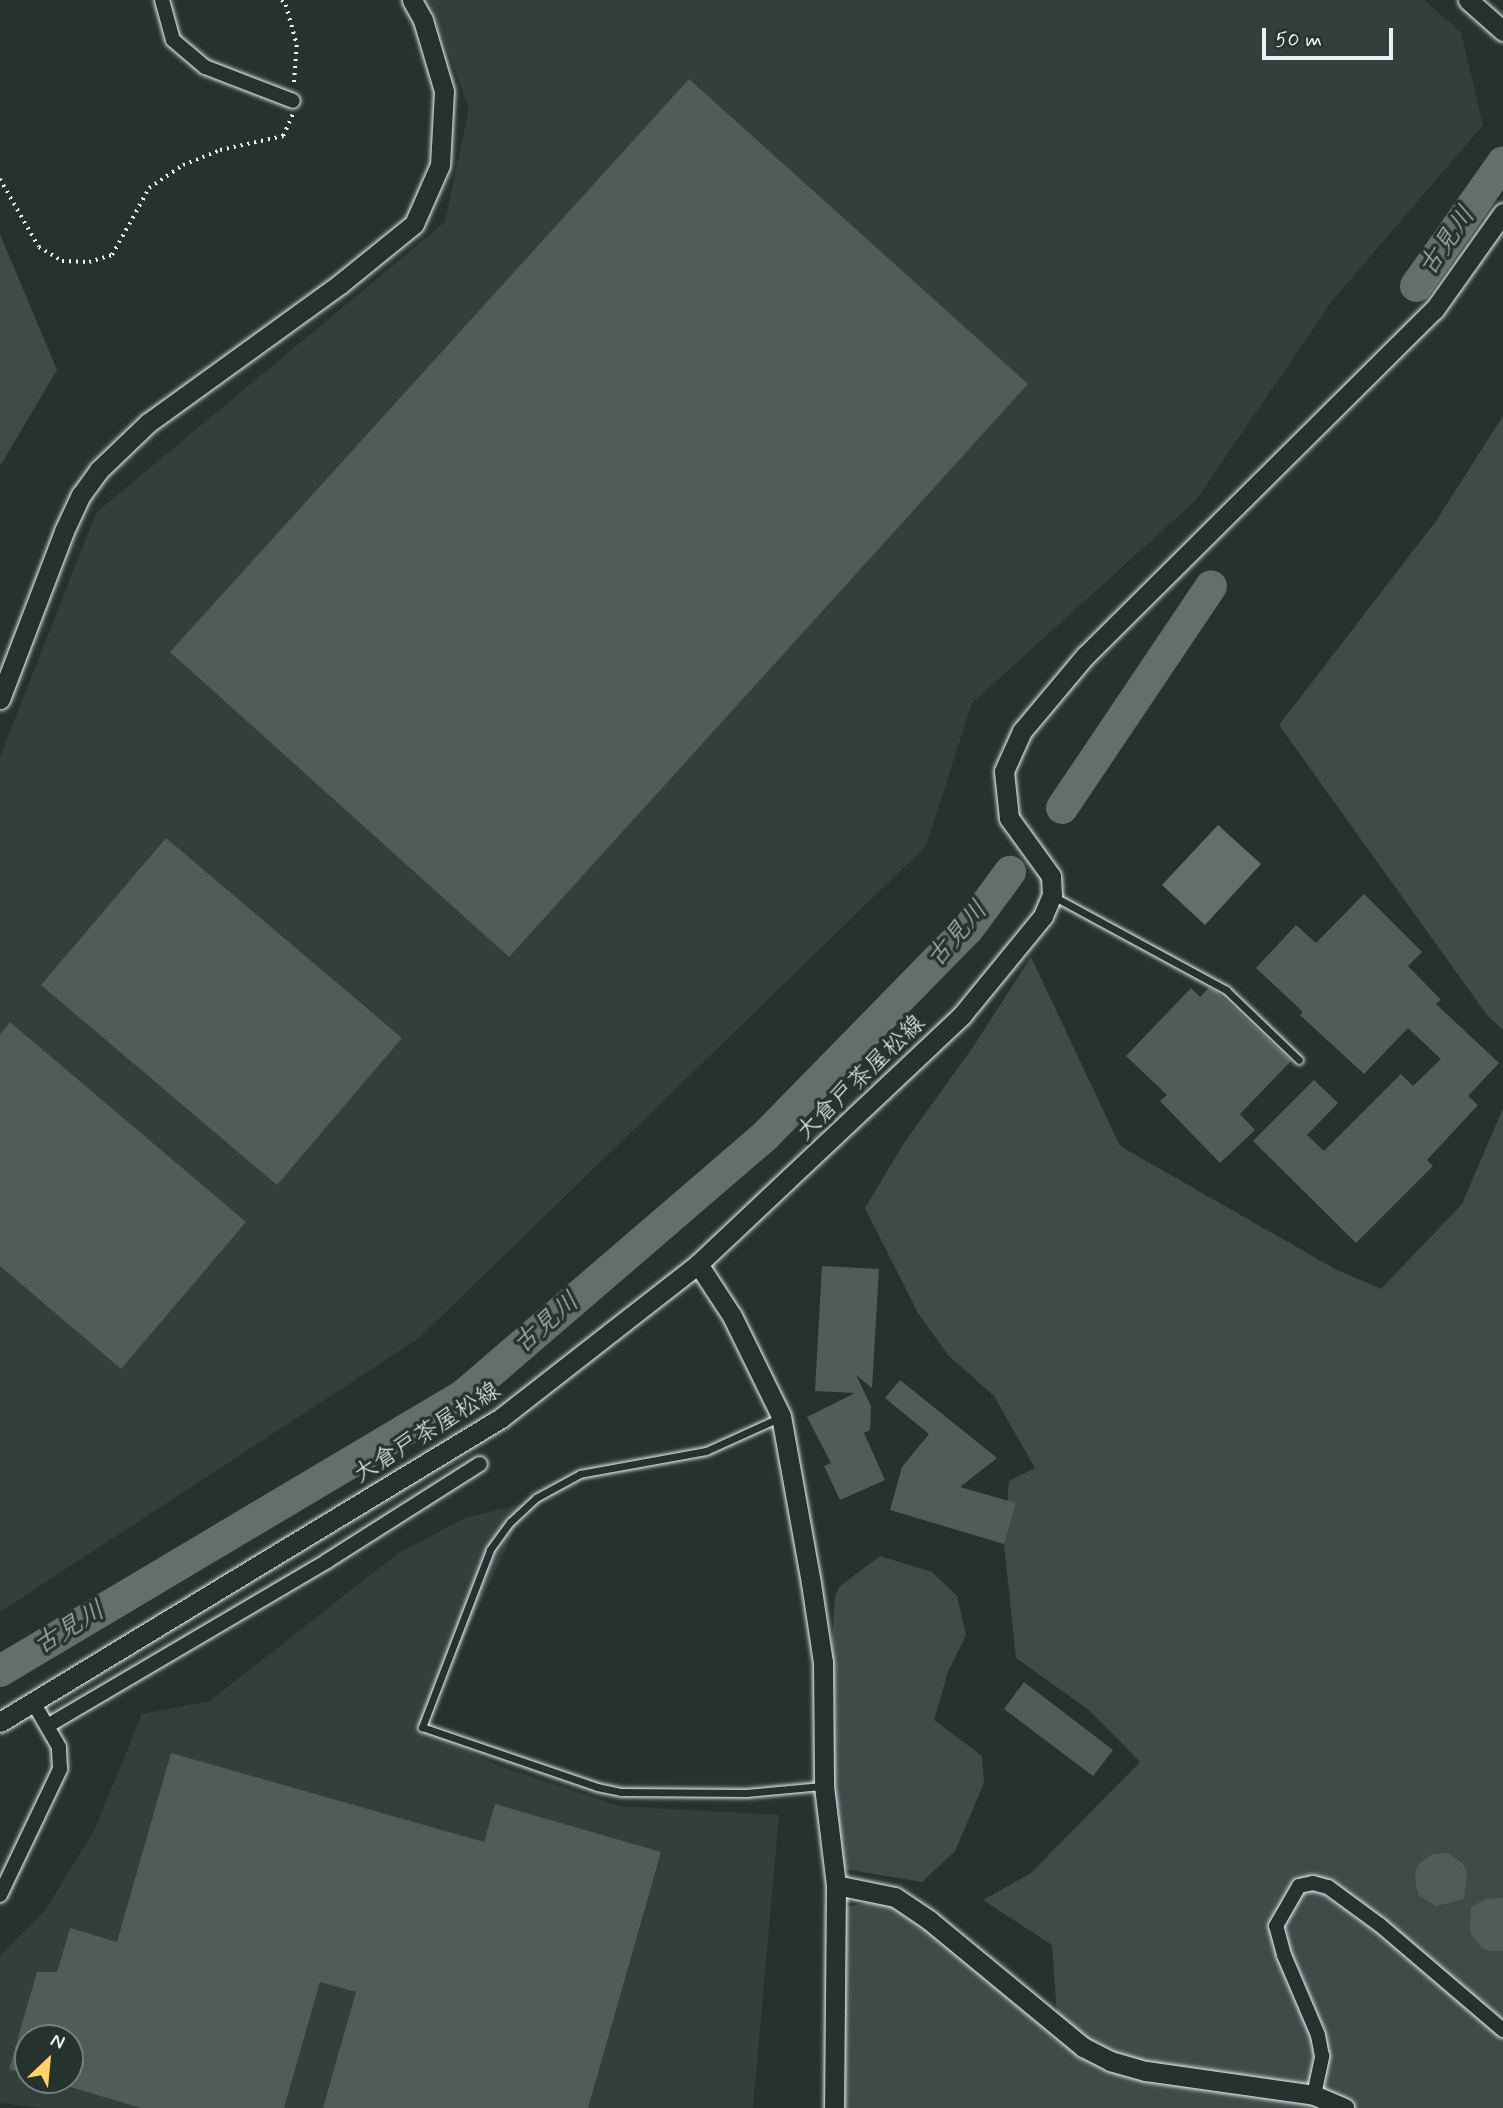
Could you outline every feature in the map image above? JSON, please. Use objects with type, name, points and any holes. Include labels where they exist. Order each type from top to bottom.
[{"type":"street","points":[[162,0],[173,40],[205,67],[293,101]]},
{"type":"street","points":[[0,699],[64,531],[81,495],[99,470],[148,423],[340,284],[414,224],[440,165],[444,90],[423,20],[412,0]]},
{"type":"street","points":[[1468,0],[1503,31]]},
{"type":"street","points":[[1052,895],[1051,876],[1009,818],[1004,771],[1022,731],[1085,656],[1434,310],[1503,214]]},
{"type":"street","name":"大倉戸茶屋松線","points":[[0,1722],[500,1418],[698,1265],[962,1015],[1043,916],[1052,895]]},
{"type":"street","points":[[698,1265],[732,1316],[781,1416],[823,1662],[824,1786],[836,1885],[834,2108]]},
{"type":"street","points":[[49,1725],[327,1560],[480,1464]]},
{"type":"street","points":[[0,1895],[60,1769],[59,1746],[33,1702]]},
{"type":"street","points":[[1314,2095],[1322,2056],[1318,2035],[1284,1955],[1276,1926],[1299,1886],[1313,1883],[1328,1887],[1380,1925],[1503,2030]]},
{"type":"street","points":[[836,1885],[895,1896],[929,1920],[1083,2047],[1110,2061],[1146,2071],[1314,2095],[1343,2108]]},
{"type":"lane","points":[[1052,895],[1226,990],[1299,1060]]},
{"type":"lane","points":[[781,1416],[706,1451],[580,1474],[536,1498],[510,1522],[489,1550],[422,1727],[597,1787],[621,1792],[746,1793],[824,1786]]},
{"type":"path","points":[[0,179],[39,247],[62,261],[89,262],[112,255],[149,187],[183,165],[220,150],[283,136],[292,116],[297,45],[282,0]]},
{"type":"shaded area","points":[[429,0],[1424,0],[1461,32],[1483,125],[1332,301],[1196,500],[972,703],[926,846],[419,1338],[0,1612],[0,757],[96,513],[445,222],[469,109]]},
{"type":"shaded area","points":[[0,234],[57,370],[0,466]]},
{"type":"shaded area","points":[[1503,416],[1503,1030],[1487,1015],[1279,725],[1436,521]]},
{"type":"shaded area","points":[[1218,825],[1261,864],[1205,925],[1162,885]]},
{"type":"shaded area","points":[[1031,957],[1120,1146],[1335,1269],[1381,1289],[1462,1204],[1503,1108],[1503,2108],[834,2108],[836,1909],[895,1897],[1058,2030],[1052,1945],[983,1900],[1031,1873],[1140,1762],[1089,1710],[1016,1658],[1004,1544],[1009,1481],[1035,1468],[994,1396],[948,1355],[918,1313],[865,1208],[904,1143],[973,1047]]},
{"type":"shaded area","points":[[527,1503],[422,1727],[496,1765],[619,1806],[779,1815],[753,2108],[41,2108],[0,2103],[0,1956],[46,1909],[94,1831],[142,1714],[210,1701],[397,1554],[465,1518]]},
{"type":"shaded area","points":[[880,1556],[932,1572],[957,1596],[966,1635],[948,1672],[934,1720],[982,1756],[984,1783],[955,1851],[922,1882],[826,1866],[818,1784],[835,1709],[831,1655],[835,1596],[840,1586]]},
{"type":"building","points":[[689,79],[1028,384],[509,957],[170,652]]},
{"type":"building","points":[[166,838],[402,1038],[277,1185],[41,985]]},
{"type":"building","points":[[1364,894],[1422,952],[1408,966],[1441,1000],[1436,1004],[1499,1063],[1468,1096],[1478,1105],[1427,1160],[1433,1166],[1356,1243],[1253,1141],[1314,1080],[1338,1103],[1307,1135],[1324,1151],[1401,1074],[1413,1086],[1441,1059],[1408,1028],[1364,1074],[1300,1015],[1303,1012],[1256,968],[1296,925],[1316,943]]},
{"type":"building","points":[[1191,988],[1200,997],[1209,988],[1217,992],[1291,1061],[1240,1114],[1255,1130],[1220,1163],[1160,1101],[1167,1095],[1126,1056]]},
{"type":"building","points":[[10,1022],[246,1222],[121,1369],[0,1266],[0,1034]]},
{"type":"building","points":[[822,1266],[879,1269],[872,1388],[856,1375],[871,1406],[870,1430],[864,1433],[885,1480],[840,1500],[824,1466],[831,1463],[807,1417],[855,1393],[815,1391]]},
{"type":"building","points":[[900,1380],[997,1458],[960,1487],[1016,1503],[1004,1544],[890,1510],[902,1467],[929,1434],[885,1398]]},
{"type":"building","points":[[1024,1682],[1113,1750],[1093,1776],[1004,1709]]},
{"type":"building","points":[[171,1753],[484,1842],[495,1804],[661,1852],[588,2108],[323,2108],[356,1992],[320,1982],[284,2108],[141,2108],[84,2091],[84,2024],[22,2024],[37,1972],[57,1972],[70,1928],[117,1942]]},
{"type":"building","points":[[1448,1853],[1462,1863],[1467,1871],[1464,1899],[1436,1906],[1420,1896],[1416,1888],[1415,1871],[1419,1864],[1432,1854]]},
{"type":"building","points":[[1503,1898],[1503,1951],[1490,1951],[1482,1948],[1470,1933],[1471,1907],[1486,1899]]},
{"type":"building","points":[[14,2052],[14,2071],[9,2069]]},
{"type":"waterway","name":"古見川","points":[[1416,286],[1503,162]]},
{"type":"waterway","name":"古見川","points":[[1062,808],[1211,586]]},
{"type":"waterway","name":"古見川","points":[[0,1671],[464,1395],[765,1136],[968,929],[1010,872]]}]
